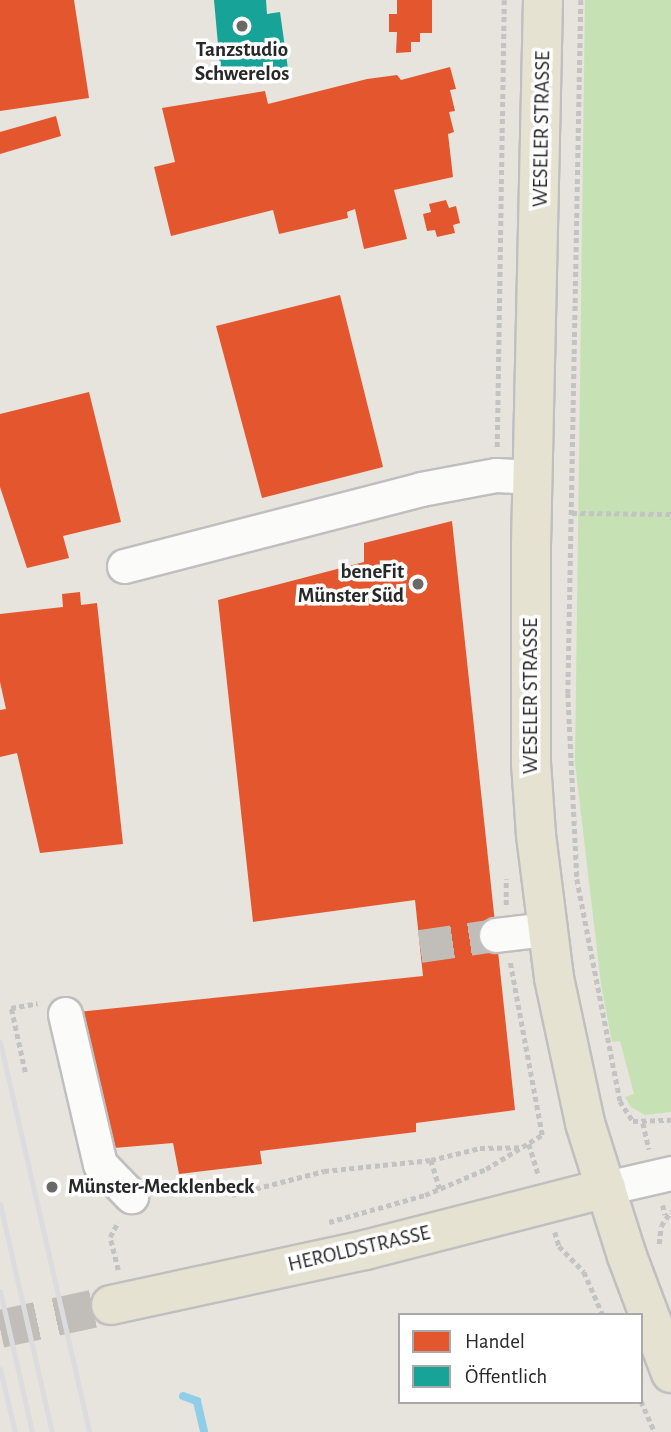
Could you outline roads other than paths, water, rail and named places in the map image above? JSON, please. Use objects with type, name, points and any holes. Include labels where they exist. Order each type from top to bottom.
[{"type":"main road","name":"WESELER STRASSE","points":[[543,0],[532,477],[530,763],[546,929],[580,1102],[606,1188],[671,1373]]},
{"type":"main road","name":"HEROLDSTRASSE","points":[[115,1288],[365,1250],[606,1188]]},
{"type":"street","points":[[124,566],[421,489],[496,475],[532,477]]},
{"type":"street","points":[[496,935],[546,929]]},
{"type":"street","points":[[58,1007],[100,1164],[131,1196]]},
{"type":"street","points":[[606,1188],[671,1173]]},
{"type":"waterway","points":[[183,1396],[197,1401],[204,1432]]},
{"type":"tunnel","points":[[420,946],[496,935]]},
{"type":"tunnel","points":[[0,1329],[111,1305]]},
{"type":"railway","points":[[0,1042],[89,1432]]},
{"type":"railway","points":[[0,1204],[52,1432]]},
{"type":"railway","points":[[0,1291],[32,1432]]},
{"type":"railway","points":[[0,1369],[15,1432]]},
{"type":"place","name":"Tanzstudio Schwerelos","points":[[242,26]]},
{"type":"place","name":"beneFit Münster Süd","points":[[418,584]]},
{"type":"place","name":"Münster-Mecklenbeck","points":[[52,1187]]}]
